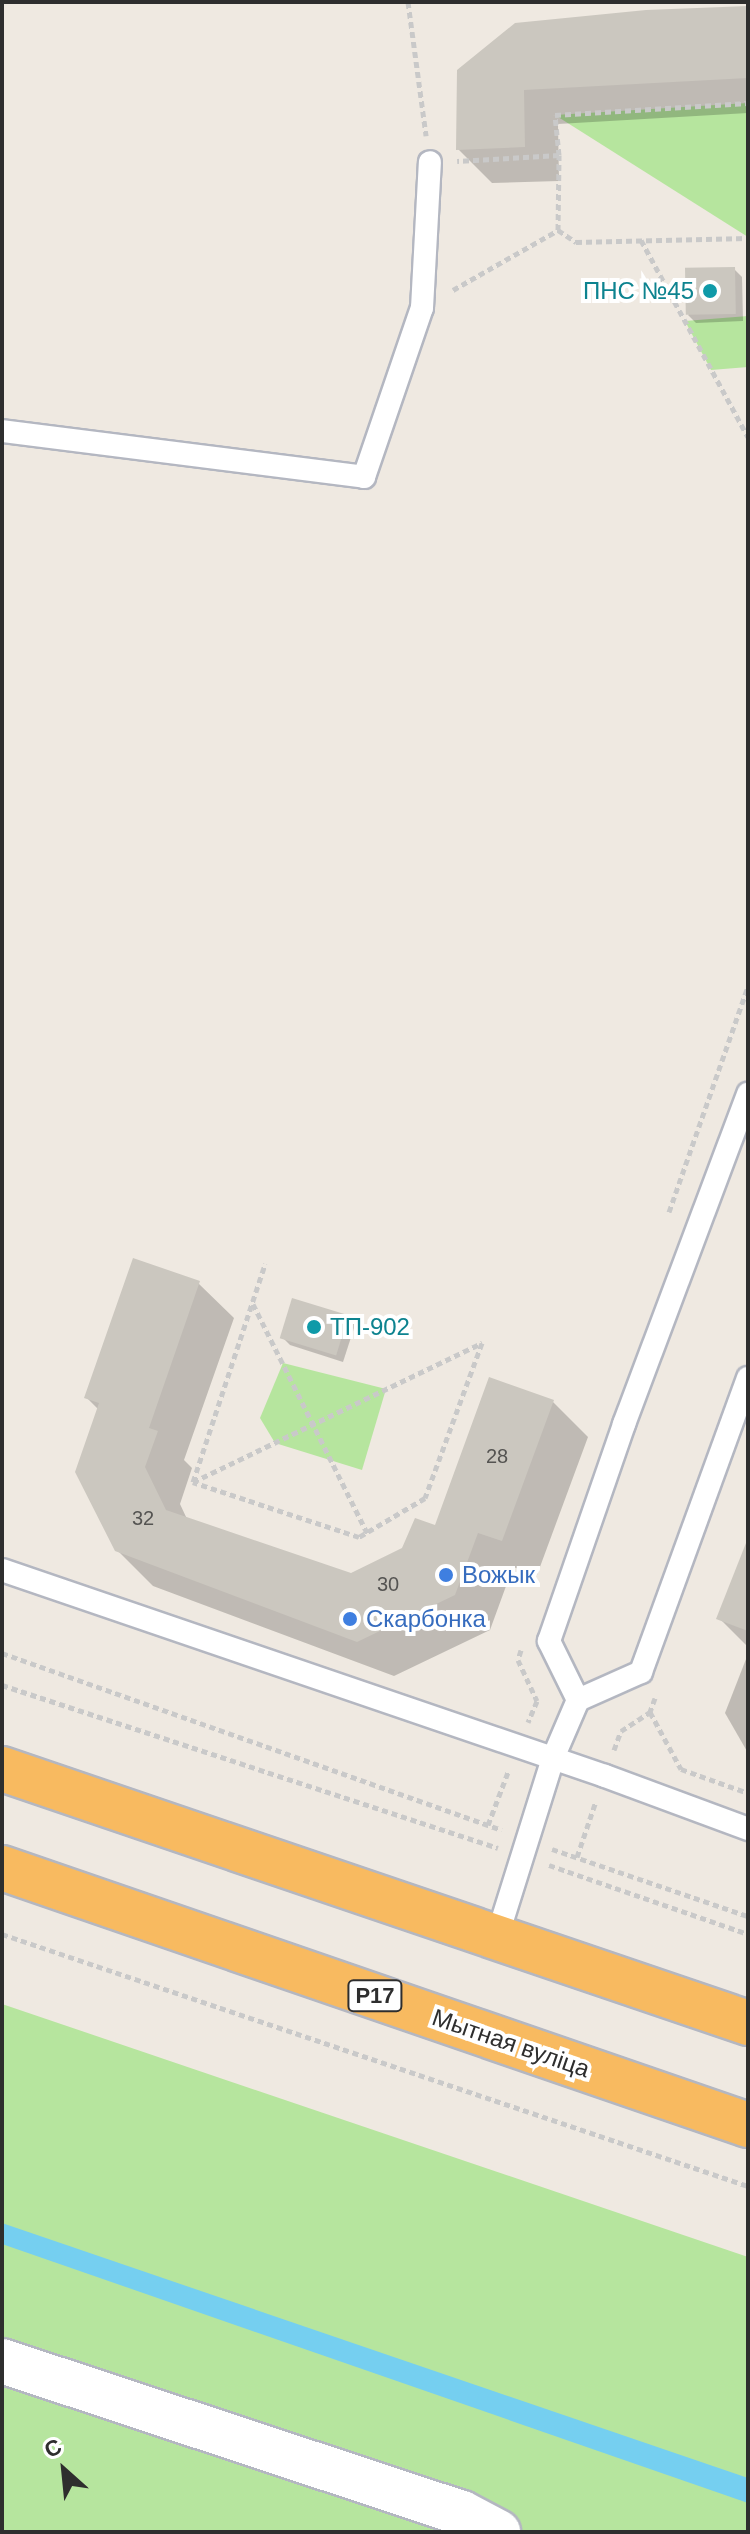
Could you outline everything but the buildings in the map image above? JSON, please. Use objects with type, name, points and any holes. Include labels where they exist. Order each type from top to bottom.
[{"type":"highway","points":[[2,1769],[748,2023]]},
{"type":"highway","name":"Мытная вуліца","points":[[2,1868],[748,2125]]},
{"type":"street","points":[[2,2361],[462,2513],[498,2532]]},
{"type":"lane","points":[[2,431],[364,477],[422,308],[430,162]]},
{"type":"lane","points":[[578,1700],[549,1641],[624,1424],[748,1094]]},
{"type":"lane","points":[[497,1937],[553,1758],[578,1700],[641,1672],[748,1378]]},
{"type":"lane","points":[[2,1570],[553,1758],[748,1829]]},
{"type":"path","points":[[408,2],[430,162],[559,155]]},
{"type":"path","points":[[558,230],[559,155],[555,115],[748,103]]},
{"type":"path","points":[[558,230],[576,242],[748,238]]},
{"type":"path","points":[[422,308],[558,230]]},
{"type":"path","points":[[641,240],[748,437]]},
{"type":"path","points":[[665,1224],[748,987]]},
{"type":"path","points":[[193,1482],[265,1264]]},
{"type":"path","points":[[252,1303],[367,1533]]},
{"type":"path","points":[[482,1343],[425,1498],[359,1537],[193,1482],[313,1424],[482,1343]]},
{"type":"path","points":[[2,1653],[748,1934]]},
{"type":"path","points":[[2,1685],[748,1916]]},
{"type":"path","points":[[655,1697],[650,1712],[681,1769],[748,1793]]},
{"type":"path","points":[[2,1934],[748,2186]]},
{"type":"green space","points":[[748,103],[748,237],[555,115]]},
{"type":"green space","points":[[748,316],[748,367],[711,370],[685,321]]},
{"type":"green space","points":[[283,1363],[386,1389],[362,1470],[275,1443],[260,1418]]},
{"type":"green space","points":[[2,2004],[748,2257],[748,2532],[2,2532]]},
{"type":"water","points":[[2,2223],[748,2478],[748,2503],[2,2244]]},
{"type":"place","name":"ПНС №45","points":[[710,291]]},
{"type":"place","name":"ТП-902","points":[[314,1327]]},
{"type":"place","name":"Вожык","points":[[446,1575]]},
{"type":"place","name":"Скарбонка","points":[[350,1619]]}]
